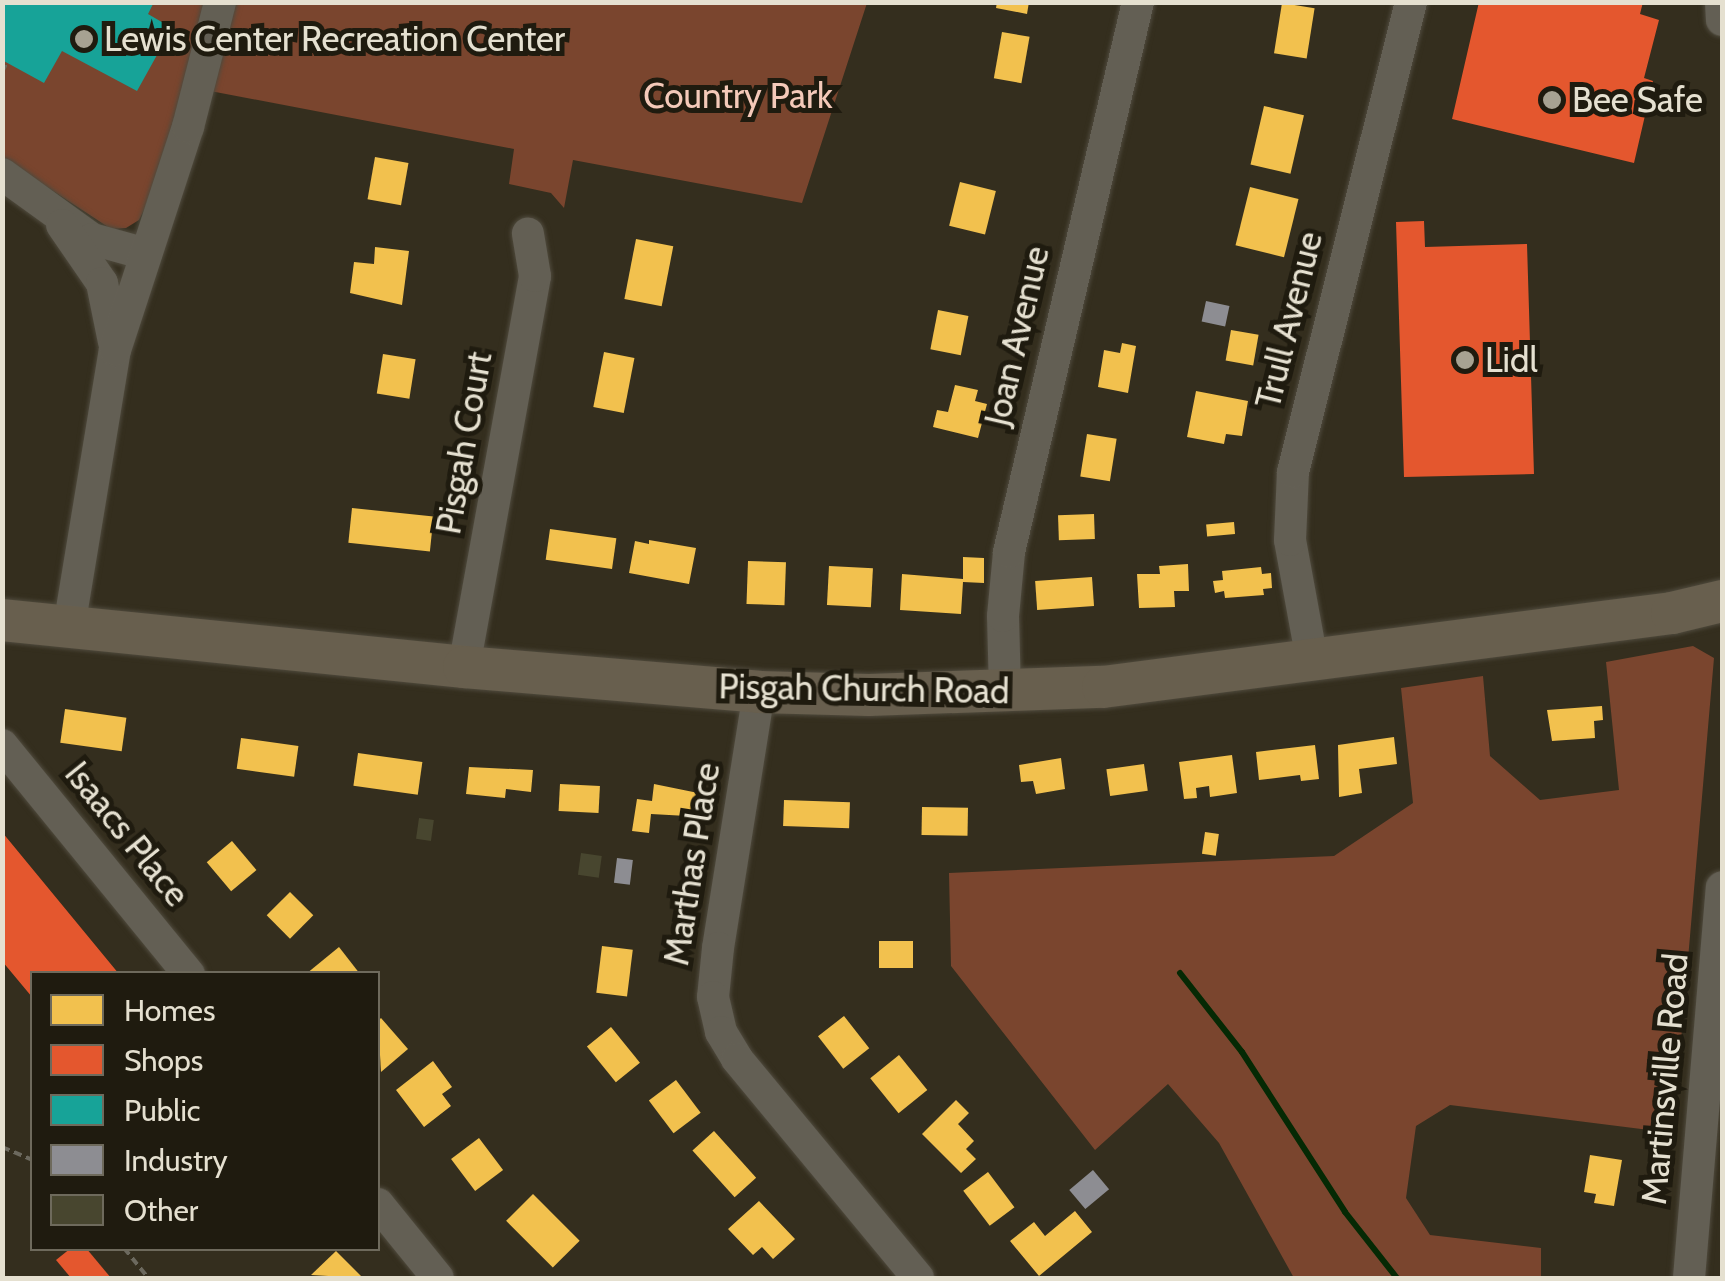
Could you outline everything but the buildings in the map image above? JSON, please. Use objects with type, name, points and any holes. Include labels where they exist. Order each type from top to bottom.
[{"type":"main road","name":"Pisgah Church Road","points":[[2,620],[464,667],[759,692],[1006,692],[1103,687],[1672,612],[1722,601]]},
{"type":"street","points":[[69,627],[115,350],[188,127],[220,2]]},
{"type":"street","name":"Joan Avenue","points":[[1006,692],[1003,616],[1009,552],[1138,2]]},
{"type":"street","name":"Trull Avenue","points":[[1312,660],[1290,540],[1293,472],[1410,2]]},
{"type":"street","points":[[1722,2],[1722,20]]},
{"type":"street","points":[[2,174],[92,239],[146,254]]},
{"type":"street","points":[[54,213],[102,283],[110,308],[115,350]]},
{"type":"street","name":"Pisgah Court","points":[[464,667],[534,276],[528,234]]},
{"type":"street","name":"Marthas Place","points":[[759,692],[718,948],[713,997],[721,1032],[737,1059],[918,1278]]},
{"type":"street","name":"Isaacs Place","points":[[6,757],[186,971]]},
{"type":"street","name":"Martinsville Road","points":[[1689,1278],[1722,887]]},
{"type":"street","points":[[380,1206],[438,1278]]},
{"type":"path","points":[[3,72],[8,62]]},
{"type":"path","points":[[2,1147],[30,1159]]},
{"type":"path","points":[[126,1251],[148,1278]]},
{"type":"green space","name":"Country Park","points":[[2,3],[867,3],[802,203],[573,160],[564,208],[551,193],[509,184],[514,149],[184,86],[151,196],[139,220],[126,228],[111,229],[3,158]]},
{"type":"green space","points":[[1693,646],[1714,658],[1673,1133],[1450,1105],[1416,1126],[1406,1198],[1430,1235],[1541,1248],[1541,1278],[1294,1278],[1219,1143],[1168,1084],[1095,1150],[951,966],[949,873],[1334,856],[1413,803],[1401,688],[1483,676],[1490,756],[1540,800],[1619,790],[1606,662]]},
{"type":"waterway","points":[[1180,973],[1242,1052],[1345,1212],[1397,1278]]},
{"type":"place","name":"Lewis Center Recreation Center","points":[[84,39]]},
{"type":"place","name":"Bee Safe","points":[[1552,100]]},
{"type":"place","name":"Lidl","points":[[1465,360]]}]
